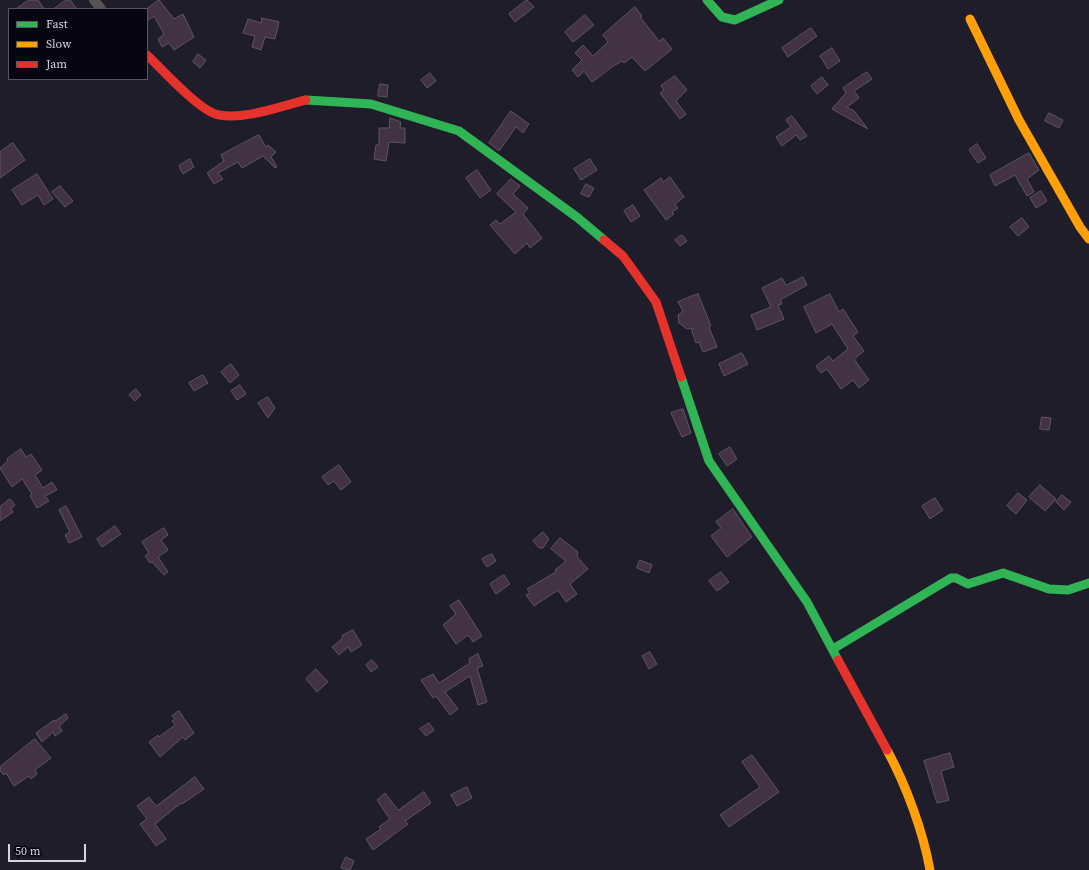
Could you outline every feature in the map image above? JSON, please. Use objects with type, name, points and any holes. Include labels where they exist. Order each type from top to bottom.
[{"type":"street","points":[[94,0],[100,8]]},
{"type":"street","points":[[707,0],[722,17],[735,20],[779,0]]},
{"type":"street","points":[[970,19],[1019,120],[1080,227],[1089,239]]},
{"type":"street","points":[[148,56],[191,98],[218,115],[239,116],[308,100],[371,104],[459,131],[578,218],[623,256],[656,302],[709,461],[807,602],[894,763],[925,844],[930,870]]},
{"type":"street","points":[[833,649],[951,578],[956,578],[968,584],[1003,573],[1024,579],[1049,589],[1068,590],[1089,583]]},
{"type":"building","points":[[29,0],[38,0],[43,8],[17,8]]},
{"type":"building","points":[[66,0],[70,0],[76,8],[55,8]]},
{"type":"building","points":[[159,0],[174,19],[183,14],[194,37],[174,50],[169,43],[162,47],[158,39],[164,34],[154,16],[148,20],[148,8]]},
{"type":"building","points":[[527,0],[534,7],[515,22],[509,14]]},
{"type":"building","points":[[635,7],[642,16],[640,17],[659,41],[663,38],[672,49],[645,71],[632,57],[624,63],[622,61],[612,67],[592,82],[584,71],[578,77],[572,70],[582,60],[575,53],[583,45],[593,56],[608,42],[603,35]]},
{"type":"building","points":[[585,15],[594,25],[573,42],[565,32]]},
{"type":"building","points":[[262,18],[279,22],[275,39],[265,37],[261,50],[252,47],[255,36],[243,33],[248,19],[261,23]]},
{"type":"building","points":[[811,28],[817,36],[788,57],[782,48]]},
{"type":"building","points":[[832,48],[840,61],[828,69],[820,56]]},
{"type":"building","points":[[198,54],[206,60],[200,68],[193,62]]},
{"type":"building","points":[[867,72],[872,79],[854,91],[859,98],[847,107],[854,111],[868,129],[832,109],[846,93],[843,88]]},
{"type":"building","points":[[430,73],[436,81],[427,88],[421,80]]},
{"type":"building","points":[[675,76],[687,90],[676,101],[686,114],[680,119],[660,93],[664,90],[661,86]]},
{"type":"building","points":[[822,77],[828,85],[817,94],[811,86]]},
{"type":"building","points":[[380,84],[388,85],[387,97],[378,96]]},
{"type":"building","points":[[511,111],[529,124],[523,133],[516,127],[499,151],[489,143]]},
{"type":"building","points":[[1049,113],[1063,120],[1059,128],[1045,121]]},
{"type":"building","points":[[792,116],[807,136],[800,140],[796,135],[782,146],[776,137],[791,127],[786,120]]},
{"type":"building","points":[[390,118],[401,122],[400,128],[405,128],[405,143],[389,142],[386,161],[374,159],[376,145],[379,145],[379,128],[389,128]]},
{"type":"building","points":[[259,135],[266,147],[268,145],[276,152],[271,157],[277,167],[275,168],[263,156],[242,168],[238,162],[218,173],[223,179],[214,184],[207,173],[224,161],[221,155]]},
{"type":"building","points":[[13,143],[25,160],[0,178],[0,152]]},
{"type":"building","points":[[977,144],[986,158],[978,163],[969,150]]},
{"type":"building","points":[[1029,153],[1039,170],[1027,179],[1034,192],[1027,196],[1015,175],[995,186],[990,175]]},
{"type":"building","points":[[190,159],[194,167],[183,174],[179,166]]},
{"type":"building","points":[[590,159],[597,170],[581,180],[574,169]]},
{"type":"building","points":[[477,170],[491,190],[480,198],[466,178]]},
{"type":"building","points":[[37,174],[53,199],[44,205],[38,195],[22,205],[12,190]]},
{"type":"building","points":[[670,177],[684,197],[675,204],[678,208],[672,212],[674,214],[666,220],[644,190],[661,178],[663,182]]},
{"type":"building","points":[[511,179],[520,186],[513,194],[528,208],[523,214],[542,238],[530,248],[527,243],[515,254],[490,225],[496,220],[500,224],[516,212],[497,194]]},
{"type":"building","points":[[586,184],[594,188],[589,197],[581,194]]},
{"type":"building","points":[[60,186],[73,201],[65,207],[52,192]]},
{"type":"building","points":[[1041,191],[1047,201],[1036,208],[1030,198]]},
{"type":"building","points":[[633,205],[640,216],[631,222],[624,211]]},
{"type":"building","points":[[1022,218],[1029,227],[1018,236],[1010,227]]},
{"type":"building","points":[[682,235],[687,241],[680,246],[675,240]]},
{"type":"building","points":[[803,277],[807,285],[780,300],[782,304],[778,305],[784,319],[757,330],[751,315],[771,307],[762,288],[782,278],[786,285]]},
{"type":"building","points":[[698,294],[711,326],[709,327],[717,347],[703,352],[699,342],[696,343],[691,328],[687,329],[679,323],[678,315],[683,311],[678,302]]},
{"type":"building","points":[[830,294],[839,312],[843,309],[858,332],[853,336],[864,351],[854,359],[869,380],[859,388],[853,380],[841,389],[827,369],[821,373],[816,366],[829,356],[833,361],[848,349],[832,324],[816,333],[804,307]]},
{"type":"building","points":[[742,353],[748,364],[724,376],[719,364]]},
{"type":"building","points":[[231,364],[239,375],[230,383],[221,372]]},
{"type":"building","points":[[203,375],[208,383],[194,391],[189,383]]},
{"type":"building","points":[[240,385],[246,394],[237,400],[231,391]]},
{"type":"building","points":[[136,389],[141,395],[135,401],[129,395]]},
{"type":"building","points":[[268,397],[275,408],[268,418],[258,403]]},
{"type":"building","points":[[683,409],[691,433],[682,437],[671,413]]},
{"type":"building","points":[[1042,417],[1051,418],[1049,430],[1040,429]]},
{"type":"building","points":[[730,447],[737,459],[727,466],[719,454]]},
{"type":"building","points":[[21,449],[26,457],[31,454],[42,470],[35,475],[43,488],[52,482],[57,490],[45,496],[49,501],[37,508],[30,496],[32,494],[22,479],[12,487],[0,468],[8,461],[7,459]]},
{"type":"building","points":[[339,465],[351,482],[341,490],[334,481],[328,485],[322,477]]},
{"type":"building","points":[[1040,485],[1056,499],[1045,511],[1029,497]]},
{"type":"building","points":[[1018,493],[1027,500],[1016,514],[1007,506]]},
{"type":"building","points":[[1062,495],[1071,502],[1064,510],[1056,502]]},
{"type":"building","points":[[935,498],[943,510],[930,519],[922,506]]},
{"type":"building","points":[[10,499],[15,505],[11,509],[13,512],[0,521],[0,507]]},
{"type":"building","points":[[66,506],[82,537],[69,543],[65,535],[70,532],[59,510]]},
{"type":"building","points":[[733,509],[752,537],[727,557],[711,536],[721,528],[716,522]]},
{"type":"building","points":[[115,526],[121,534],[102,547],[97,539]]},
{"type":"building","points":[[164,528],[168,535],[161,540],[168,550],[158,557],[168,572],[164,575],[152,562],[150,563],[145,556],[149,553],[142,542]]},
{"type":"building","points":[[543,532],[549,539],[543,548],[539,548],[533,541]]},
{"type":"building","points":[[560,538],[578,552],[578,558],[588,569],[570,584],[577,594],[566,602],[558,590],[534,606],[526,595],[530,593],[527,589],[556,572],[555,570],[566,561],[551,549]]},
{"type":"building","points":[[492,554],[496,561],[487,567],[482,559]]},
{"type":"building","points":[[640,560],[652,565],[649,573],[637,568]]},
{"type":"building","points":[[721,572],[729,582],[717,591],[709,581]]},
{"type":"building","points":[[504,575],[510,584],[496,594],[490,584]]},
{"type":"building","points":[[459,600],[482,636],[473,642],[468,635],[456,644],[443,625],[456,614],[450,606]]},
{"type":"building","points":[[353,630],[362,645],[351,652],[348,647],[339,655],[332,647],[343,638],[342,636]]},
{"type":"building","points":[[650,652],[657,664],[649,669],[642,656]]},
{"type":"building","points":[[478,654],[483,666],[477,668],[487,702],[478,705],[470,676],[445,692],[458,709],[450,715],[436,696],[433,698],[421,680],[433,674],[439,683],[470,663],[469,659]]},
{"type":"building","points":[[372,660],[378,667],[371,672],[366,665]]},
{"type":"building","points":[[316,669],[328,682],[317,692],[306,679]]},
{"type":"building","points":[[179,711],[194,733],[185,740],[183,737],[160,757],[149,742],[158,735],[159,737],[175,725],[172,721],[175,719],[172,716]]},
{"type":"building","points":[[66,714],[68,718],[59,726],[62,731],[55,736],[53,732],[42,742],[36,733],[54,720],[55,721]]},
{"type":"building","points":[[429,723],[434,730],[426,736],[420,729]]},
{"type":"building","points":[[35,739],[51,758],[35,770],[37,774],[31,779],[29,776],[14,786],[6,773],[4,775],[0,771],[0,767]]},
{"type":"building","points":[[950,753],[954,767],[941,771],[949,800],[937,803],[924,761]]},
{"type":"building","points":[[752,755],[779,792],[729,827],[720,815],[760,787],[742,762]]},
{"type":"building","points":[[195,777],[204,789],[182,804],[181,803],[155,824],[166,839],[156,846],[140,824],[147,819],[137,806],[149,797],[156,806]]},
{"type":"building","points":[[467,787],[472,798],[457,806],[451,795]]},
{"type":"building","points":[[424,792],[431,803],[405,821],[408,824],[373,850],[366,839],[381,829],[379,827],[390,819],[377,800],[385,793],[398,810]]},
{"type":"building","points":[[346,857],[354,861],[350,870],[341,868]]},
{"type":"traffic: fast","points":[[707,0],[722,17],[735,20],[779,0]]},
{"type":"traffic: fast","points":[[306,100],[371,104],[459,131],[578,218],[604,240]]},
{"type":"traffic: fast","points":[[681,377],[709,461],[807,602],[838,660]]},
{"type":"traffic: fast","points":[[833,649],[951,578],[956,578],[968,584],[1003,573],[1049,589],[1068,590],[1089,583]]},
{"type":"traffic: slow","points":[[970,19],[1019,120],[1080,227],[1089,239]]},
{"type":"traffic: slow","points":[[887,750],[901,778],[913,808],[930,870]]},
{"type":"traffic: jam","points":[[148,56],[192,98],[211,112],[219,115],[240,116],[274,109],[306,100]]},
{"type":"traffic: jam","points":[[604,240],[623,256],[656,302],[681,377]]},
{"type":"traffic: jam","points":[[838,660],[887,750]]}]
